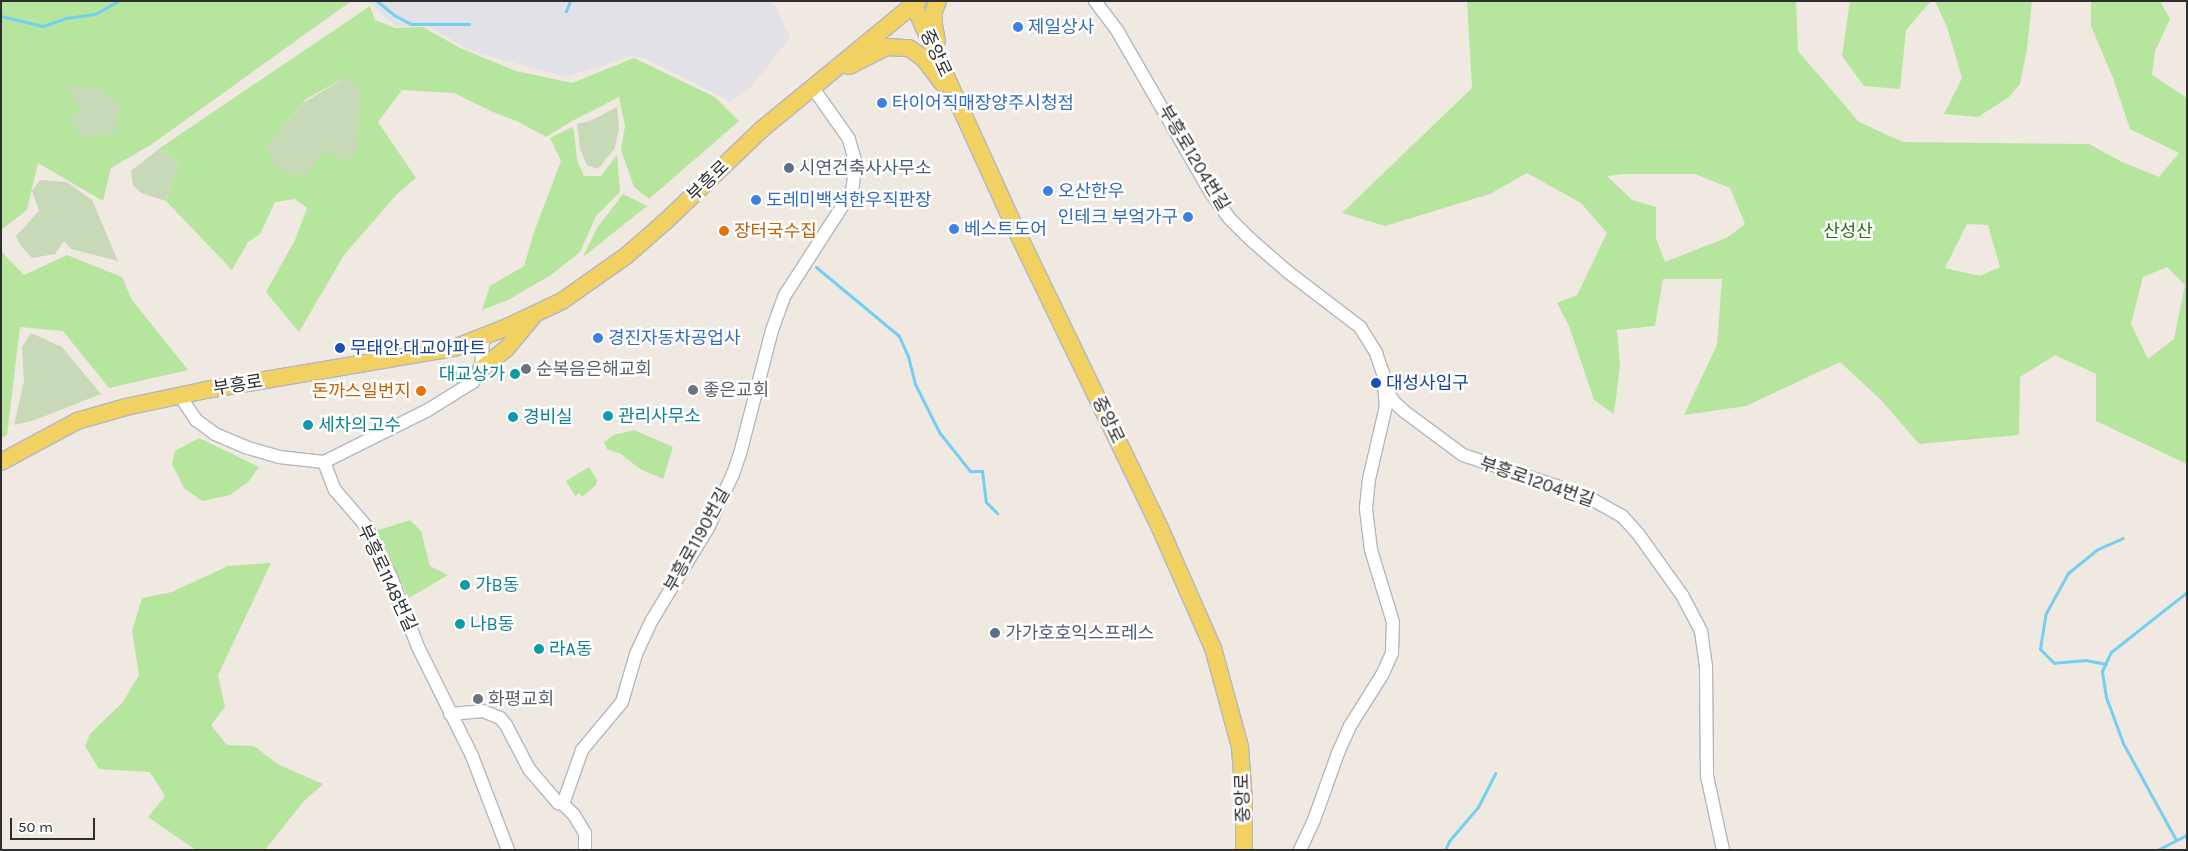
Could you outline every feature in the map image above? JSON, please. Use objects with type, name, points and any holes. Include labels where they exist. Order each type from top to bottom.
[{"type":"main road","points":[[938,1],[934,10],[934,25],[949,81]]},
{"type":"main road","name":"중앙로","points":[[916,4],[1015,228],[1160,528],[1213,648],[1240,747],[1244,801],[1244,850]]},
{"type":"main road","name":"부흥로","points":[[1,462],[78,420],[126,407],[180,396],[454,348],[562,301],[626,256],[666,221],[762,129],[916,4]]},
{"type":"main road","points":[[829,75],[887,48],[909,48],[924,59],[937,75],[973,135]]},
{"type":"main road","points":[[481,369],[506,349],[537,313]]},
{"type":"street","name":"부흥로1204번길","points":[[1095,1],[1118,32],[1215,198],[1250,239],[1288,272],[1360,328],[1376,353],[1385,387],[1386,406],[1369,479],[1366,509],[1370,550],[1393,622],[1395,636],[1392,653],[1382,675],[1350,726],[1314,820],[1300,850]]},
{"type":"street","name":"부흥로1190번길","points":[[563,804],[582,750],[622,702],[636,654],[652,620],[708,528],[732,474],[740,454],[772,330],[784,295],[852,191],[856,164],[849,139],[813,88]]},
{"type":"street","points":[[180,396],[196,420],[215,434],[245,447],[279,457],[324,462],[368,442],[452,396],[473,382],[481,369],[483,337]]},
{"type":"street","name":"부흥로1204번길","points":[[1385,387],[1393,401],[1405,412],[1463,455],[1586,496],[1622,516],[1639,535],[1682,595],[1701,631],[1706,667],[1707,776],[1723,850]]},
{"type":"street","name":"부흥로1148번길","points":[[324,462],[335,490],[366,526],[391,577],[418,647],[472,756],[508,850]]},
{"type":"street","points":[[450,714],[483,711],[500,718],[506,725],[529,769],[558,803],[563,804],[574,815],[585,833],[585,850]]},
{"type":"shaded area","points":[[367,1],[768,1],[777,8],[790,38],[752,86],[730,101],[644,58],[631,56],[566,77],[472,51],[425,25],[396,26]]},
{"type":"green space","points":[[1,1],[350,2],[152,144],[111,168],[103,201],[38,163],[27,210],[1,230]]},
{"type":"green space","name":"산성산","points":[[1467,1],[1796,1],[1798,51],[1859,122],[1903,142],[2089,144],[2124,163],[2159,177],[2179,153],[2130,129],[2113,78],[2091,26],[2091,1],[2160,1],[2170,19],[2155,51],[2152,75],[2187,98],[2187,464],[2096,421],[2096,374],[2055,355],[2020,377],[2019,435],[1919,444],[1881,400],[1840,362],[1746,406],[1684,415],[1717,345],[1722,279],[1663,279],[1655,326],[1617,330],[1620,366],[1614,414],[1594,400],[1569,326],[1557,303],[1577,295],[1607,233],[1581,203],[1527,173],[1490,194],[1385,226],[1342,213],[1472,88]],"holes":[[[1624,174],[1695,174],[1730,188],[1745,224],[1728,237],[1665,262],[1656,238],[1656,207],[1632,200],[1607,176]],[[1967,224],[1988,225],[2000,267],[1980,276],[1945,268]],[[2167,267],[2185,285],[2174,339],[2148,359],[2131,324],[2143,277]]]},
{"type":"green space","points":[[1850,1],[1931,1],[1906,30],[1900,89],[1864,86],[1842,56]]},
{"type":"green space","points":[[1935,1],[2032,1],[2027,49],[2020,84],[2009,97],[1978,117],[1944,114],[1962,78],[1947,27]]},
{"type":"green space","points":[[370,6],[375,20],[395,28],[423,27],[460,48],[516,71],[572,83],[634,58],[715,97],[739,121],[649,199],[634,187],[621,150],[625,126],[619,97],[572,121],[546,137],[517,121],[493,112],[454,93],[402,90],[378,122],[416,178],[397,194],[344,255],[299,332],[266,292],[295,240],[307,208],[295,199],[275,202],[260,234],[248,242],[232,270],[166,201],[179,163],[160,148]],"holes":[[[348,76],[346,161],[324,150],[266,148],[306,99]]]},
{"type":"green space","points":[[348,76],[362,92],[356,153],[346,161],[324,151],[305,176],[279,171],[266,148],[303,103]]},
{"type":"green space","points":[[68,86],[97,87],[121,105],[115,133],[102,136],[80,136],[70,118],[81,111]]},
{"type":"green space","points":[[617,107],[619,129],[615,148],[598,169],[587,165],[580,149],[577,124],[590,121]]},
{"type":"green space","points":[[572,127],[577,160],[584,176],[601,176],[617,155],[620,192],[596,216],[580,252],[551,275],[508,300],[482,310],[490,286],[524,266],[534,232],[561,161],[550,138]]},
{"type":"green space","points":[[160,148],[179,163],[166,201],[141,193],[133,185],[131,171]]},
{"type":"green space","points":[[40,180],[67,182],[92,200],[118,261],[71,249],[64,241],[55,254],[32,258],[21,246],[16,236],[39,211],[32,191]]},
{"type":"green space","points":[[623,194],[647,206],[583,257],[597,228]]},
{"type":"green space","points":[[1,251],[24,275],[67,255],[122,277],[132,300],[188,370],[109,388],[63,331],[20,327],[7,435],[1,438]]},
{"type":"green space","points":[[31,333],[62,347],[101,394],[35,420],[14,425],[24,381],[22,347]]},
{"type":"green space","points":[[463,364],[466,379],[456,387],[448,370]]},
{"type":"green space","points":[[634,430],[673,447],[663,479],[640,469],[621,454],[607,449],[604,442],[614,435]]},
{"type":"green space","points":[[199,438],[259,467],[249,481],[230,495],[202,501],[184,488],[172,464],[175,451]]},
{"type":"green space","points":[[589,467],[597,480],[596,485],[582,497],[580,493],[575,496],[566,481]]},
{"type":"green space","points":[[410,520],[421,531],[430,566],[448,575],[409,598],[376,531]]},
{"type":"green space","points":[[271,563],[218,675],[225,707],[211,725],[227,745],[254,746],[279,765],[323,784],[303,802],[265,850],[196,850],[148,817],[165,796],[150,772],[99,769],[85,746],[90,734],[123,702],[139,675],[132,631],[142,598],[172,592],[228,566]]},
{"type":"waterway","points":[[1,16],[43,26],[66,18],[95,14],[118,1]]},
{"type":"waterway","points":[[377,1],[394,15],[411,24],[469,24]]},
{"type":"waterway","points":[[566,11],[570,1]]},
{"type":"waterway","points":[[816,267],[899,336],[908,356],[915,384],[939,432],[970,471],[982,471],[986,502],[997,513]]},
{"type":"waterway","points":[[2106,664],[2086,660],[2054,663],[2040,649],[2046,613],[2068,573],[2098,549],[2123,538]]},
{"type":"waterway","points":[[2176,840],[2123,743],[2106,697],[2102,671],[2111,652],[2187,592]]},
{"type":"waterway","points":[[1445,850],[1449,841],[1478,807],[1495,773]]},
{"type":"waterway","points":[[2157,850],[2187,835]]},
{"type":"place","name":"제일상사","points":[[1018,27]]},
{"type":"place","name":"타이어직매장양주시청점","points":[[882,103]]},
{"type":"place","name":"시연건축사사무소","points":[[789,168]]},
{"type":"place","name":"오산한우","points":[[1048,191]]},
{"type":"place","name":"도레미백석한우직판장","points":[[756,200]]},
{"type":"place","name":"인테크 부엌가구","points":[[1188,217]]},
{"type":"place","name":"베스트도어","points":[[954,229]]},
{"type":"place","name":"장터국수집","points":[[724,231]]},
{"type":"place","name":"경진자동차공업사","points":[[598,338]]},
{"type":"place","name":"무태안.대교아파트","points":[[340,348]]},
{"type":"place","name":"순복음은해교회","points":[[526,369]]},
{"type":"place","name":"대교상가","points":[[515,374]]},
{"type":"place","name":"대성사입구","points":[[1376,383]]},
{"type":"place","name":"좋은교회","points":[[693,390]]},
{"type":"place","name":"돈까스일번지","points":[[421,391]]},
{"type":"place","name":"관리사무소","points":[[608,416]]},
{"type":"place","name":"경비실","points":[[513,417]]},
{"type":"place","name":"세차의고수","points":[[308,425]]},
{"type":"place","name":"가B동","points":[[465,585]]},
{"type":"place","name":"나B동","points":[[460,624]]},
{"type":"place","name":"가가호호익스프레스","points":[[995,633]]},
{"type":"place","name":"라A동","points":[[539,649]]},
{"type":"place","name":"화평교회","points":[[478,699]]}]
